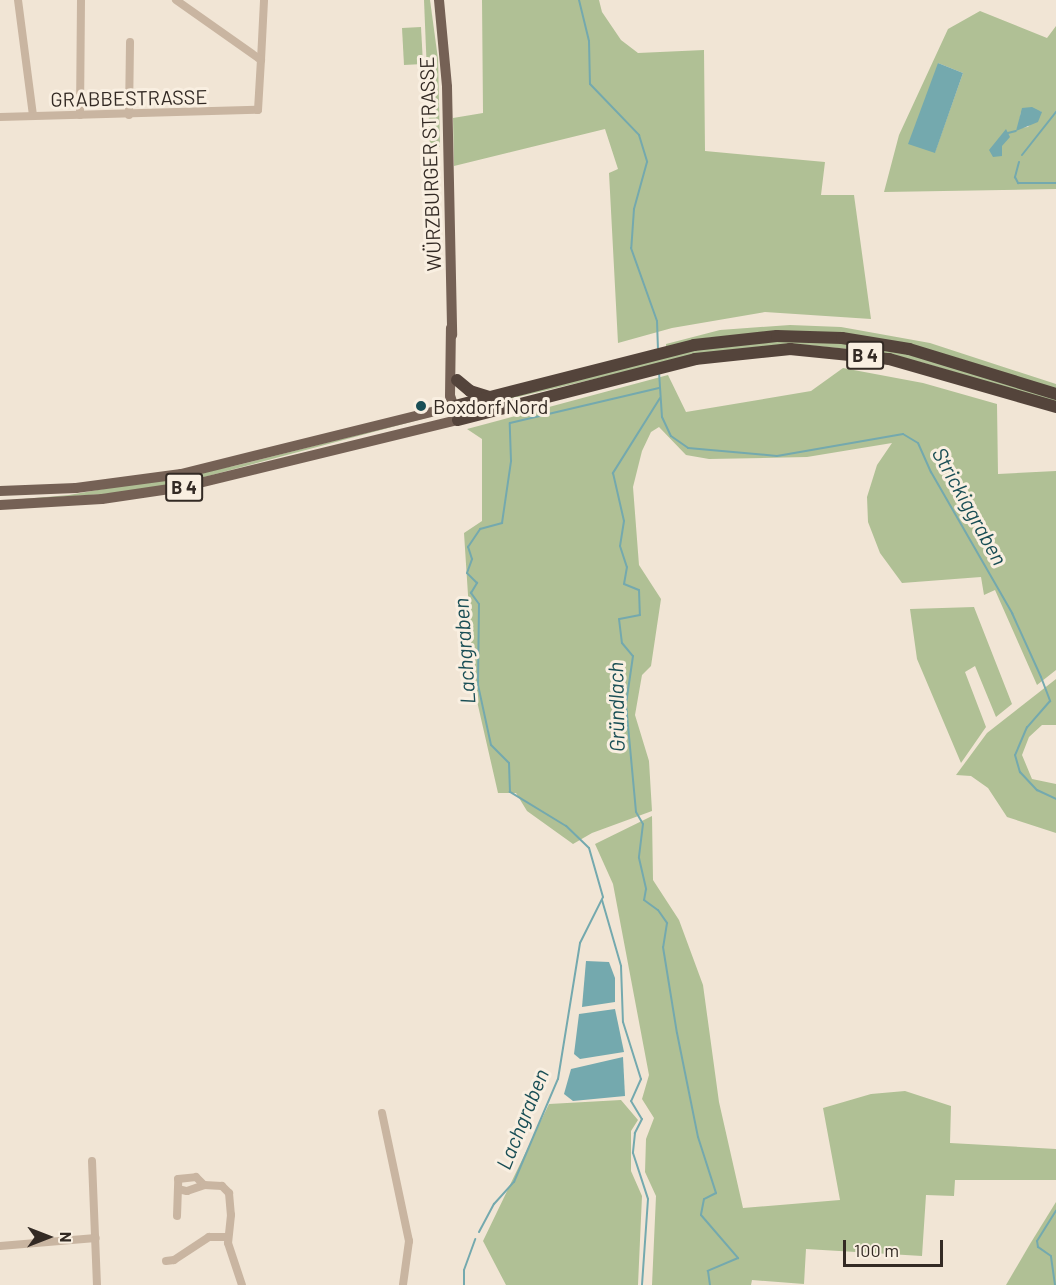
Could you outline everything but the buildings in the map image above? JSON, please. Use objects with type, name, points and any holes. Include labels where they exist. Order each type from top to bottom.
[{"type":"highway","name":"B 4","points":[[455,406],[667,352],[765,336],[842,338],[944,358],[1056,394]]},
{"type":"highway","name":"B 4","points":[[459,420],[669,365],[753,351],[845,352],[944,372],[1056,407]]},
{"type":"highway","points":[[457,380],[470,391],[491,397]]},
{"type":"main road","name":"WÜRZBURGER STRASSE","points":[[439,0],[447,87],[452,328],[450,390],[459,420]]},
{"type":"main road","name":"WÜRZBURGER STRASSE","points":[[452,328],[457,380],[455,406]]},
{"type":"main road","name":"B 4","points":[[0,491],[76,488],[181,474],[455,406]]},
{"type":"main road","name":"B 4","points":[[0,505],[102,499],[183,487],[459,420]]},
{"type":"street","points":[[18,0],[33,116]]},
{"type":"street","points":[[80,115],[81,0]]},
{"type":"street","points":[[176,0],[261,60]]},
{"type":"street","points":[[261,60],[264,0]]},
{"type":"street","points":[[129,115],[130,42]]},
{"type":"street","name":"GRABBESTRASSE","points":[[0,117],[258,110],[261,60]]},
{"type":"street","points":[[382,1113],[409,1241],[403,1285]]},
{"type":"street","points":[[92,1161],[97,1285]]},
{"type":"street","points":[[177,1216],[178,1179],[196,1177],[204,1185]]},
{"type":"street","points":[[178,1189],[187,1191],[204,1185],[222,1186],[229,1193],[231,1215],[227,1237],[242,1285]]},
{"type":"street","points":[[166,1261],[174,1260],[209,1237],[227,1237]]},
{"type":"street","points":[[0,1246],[96,1238]]},
{"type":"green space","points":[[424,0],[430,0],[438,59],[440,147],[430,147]]},
{"type":"green space","points":[[482,0],[599,0],[602,12],[621,40],[638,53],[704,50],[705,151],[825,162],[821,195],[854,195],[871,319],[765,312],[672,328],[618,343],[609,173],[618,169],[605,129],[454,166],[453,118],[483,113]]},
{"type":"green space","points":[[980,11],[1047,38],[1056,26],[1056,189],[884,192],[899,135],[948,29]],"holes":[[[938,64],[963,73],[935,152]],[[1041,111],[1028,127],[1018,128],[1021,112]]]},
{"type":"green space","points":[[421,27],[423,64],[404,65],[402,28]]},
{"type":"green space","points":[[790,325],[841,327],[930,343],[1056,384],[1056,390],[958,358],[779,331],[706,338],[666,347],[666,344],[720,330]]},
{"type":"green space","points":[[802,339],[903,351],[1056,398],[1056,403],[924,363],[860,350],[805,345],[705,353],[462,410],[688,350]]},
{"type":"green space","points":[[843,368],[923,383],[997,404],[998,474],[1056,471],[1056,670],[1037,685],[995,590],[984,595],[981,577],[902,583],[880,553],[868,522],[867,497],[877,465],[892,443],[807,457],[709,459],[686,455],[659,427],[651,432],[642,451],[633,487],[639,565],[661,599],[651,666],[642,675],[635,715],[649,761],[652,811],[592,833],[573,844],[527,811],[516,793],[498,793],[474,688],[464,533],[482,521],[482,439],[467,429],[668,375],[686,412],[811,391]]},
{"type":"green space","points":[[441,414],[174,485],[118,493],[0,501],[69,495],[234,466]]},
{"type":"green space","points":[[974,607],[1012,704],[996,717],[975,666],[965,672],[986,727],[961,763],[917,659],[910,609]]},
{"type":"green space","points":[[1056,679],[1056,725],[1042,725],[1029,737],[1022,755],[1032,779],[1056,784],[1056,833],[1007,817],[988,788],[971,776],[956,775],[987,733]]},
{"type":"green space","points":[[652,816],[653,880],[679,920],[703,985],[719,1102],[743,1208],[840,1200],[823,1108],[871,1094],[905,1091],[951,1106],[950,1143],[1056,1149],[1056,1180],[955,1180],[954,1196],[926,1195],[922,1256],[806,1249],[804,1284],[752,1280],[751,1285],[652,1285],[656,1196],[645,1172],[646,1139],[654,1118],[642,1099],[649,1075],[613,884],[595,844]]},
{"type":"green space","points":[[621,1100],[638,1120],[631,1131],[631,1171],[642,1196],[638,1285],[506,1285],[483,1241],[549,1104]]},
{"type":"green space","points":[[1056,1202],[1056,1285],[1006,1285],[1030,1244]]},
{"type":"water","points":[[938,63],[963,73],[935,153],[908,144]]},
{"type":"water","points":[[1032,107],[1042,112],[1038,122],[1016,131],[1022,108]]},
{"type":"water","points":[[1006,129],[1010,137],[1002,146],[1002,156],[993,157],[989,150]]},
{"type":"water","points":[[586,961],[609,962],[615,978],[615,1002],[582,1007]]},
{"type":"water","points":[[615,1009],[624,1052],[580,1059],[574,1054],[579,1014]]},
{"type":"water","points":[[623,1057],[625,1096],[573,1101],[564,1094],[571,1069]]},
{"type":"waterway","name":"Gründlach","points":[[579,0],[589,41],[590,84],[639,135],[647,162],[634,209],[631,248],[657,321],[658,348]]},
{"type":"waterway","points":[[1022,155],[1056,112]]},
{"type":"waterway","points":[[1008,133],[1016,131]]},
{"type":"waterway","points":[[1019,162],[1015,177],[1018,183],[1056,183]]},
{"type":"waterway","name":"Strickiggraben","points":[[659,372],[662,417],[671,436],[688,448],[777,456],[903,434],[918,443],[931,472],[1012,613],[1041,677],[1050,701],[1027,727],[1015,755],[1020,772],[1037,790],[1056,799]]},
{"type":"waterway","name":"Lachgraben","points":[[479,1232],[494,1204],[514,1182],[558,1079],[580,943],[603,897],[589,848],[566,826],[510,792],[509,763],[491,745],[478,685],[479,604],[471,593],[477,583],[467,573],[472,559],[468,547],[480,529],[502,523],[511,461],[510,423],[659,388]]},
{"type":"waterway","name":"Gründlach","points":[[660,398],[613,473],[624,521],[620,546],[627,567],[624,584],[639,590],[640,615],[619,619],[622,643],[633,656],[626,704],[636,812],[643,824],[639,858],[646,889],[644,900],[658,910],[667,923],[663,947],[677,1033],[698,1137],[716,1193],[704,1199],[701,1215],[738,1258],[708,1271],[710,1285]]},
{"type":"waterway","points":[[602,900],[621,966],[623,1022],[641,1079],[631,1101],[642,1119],[635,1133],[633,1153],[648,1199],[642,1285]]},
{"type":"waterway","points":[[1055,1285],[1051,1256],[1038,1247],[1037,1241],[1056,1210]]},
{"type":"waterway","name":"Lachgraben","points":[[464,1285],[464,1270],[475,1239]]},
{"type":"place","name":"Boxdorf Nord","points":[[421,406]]}]
